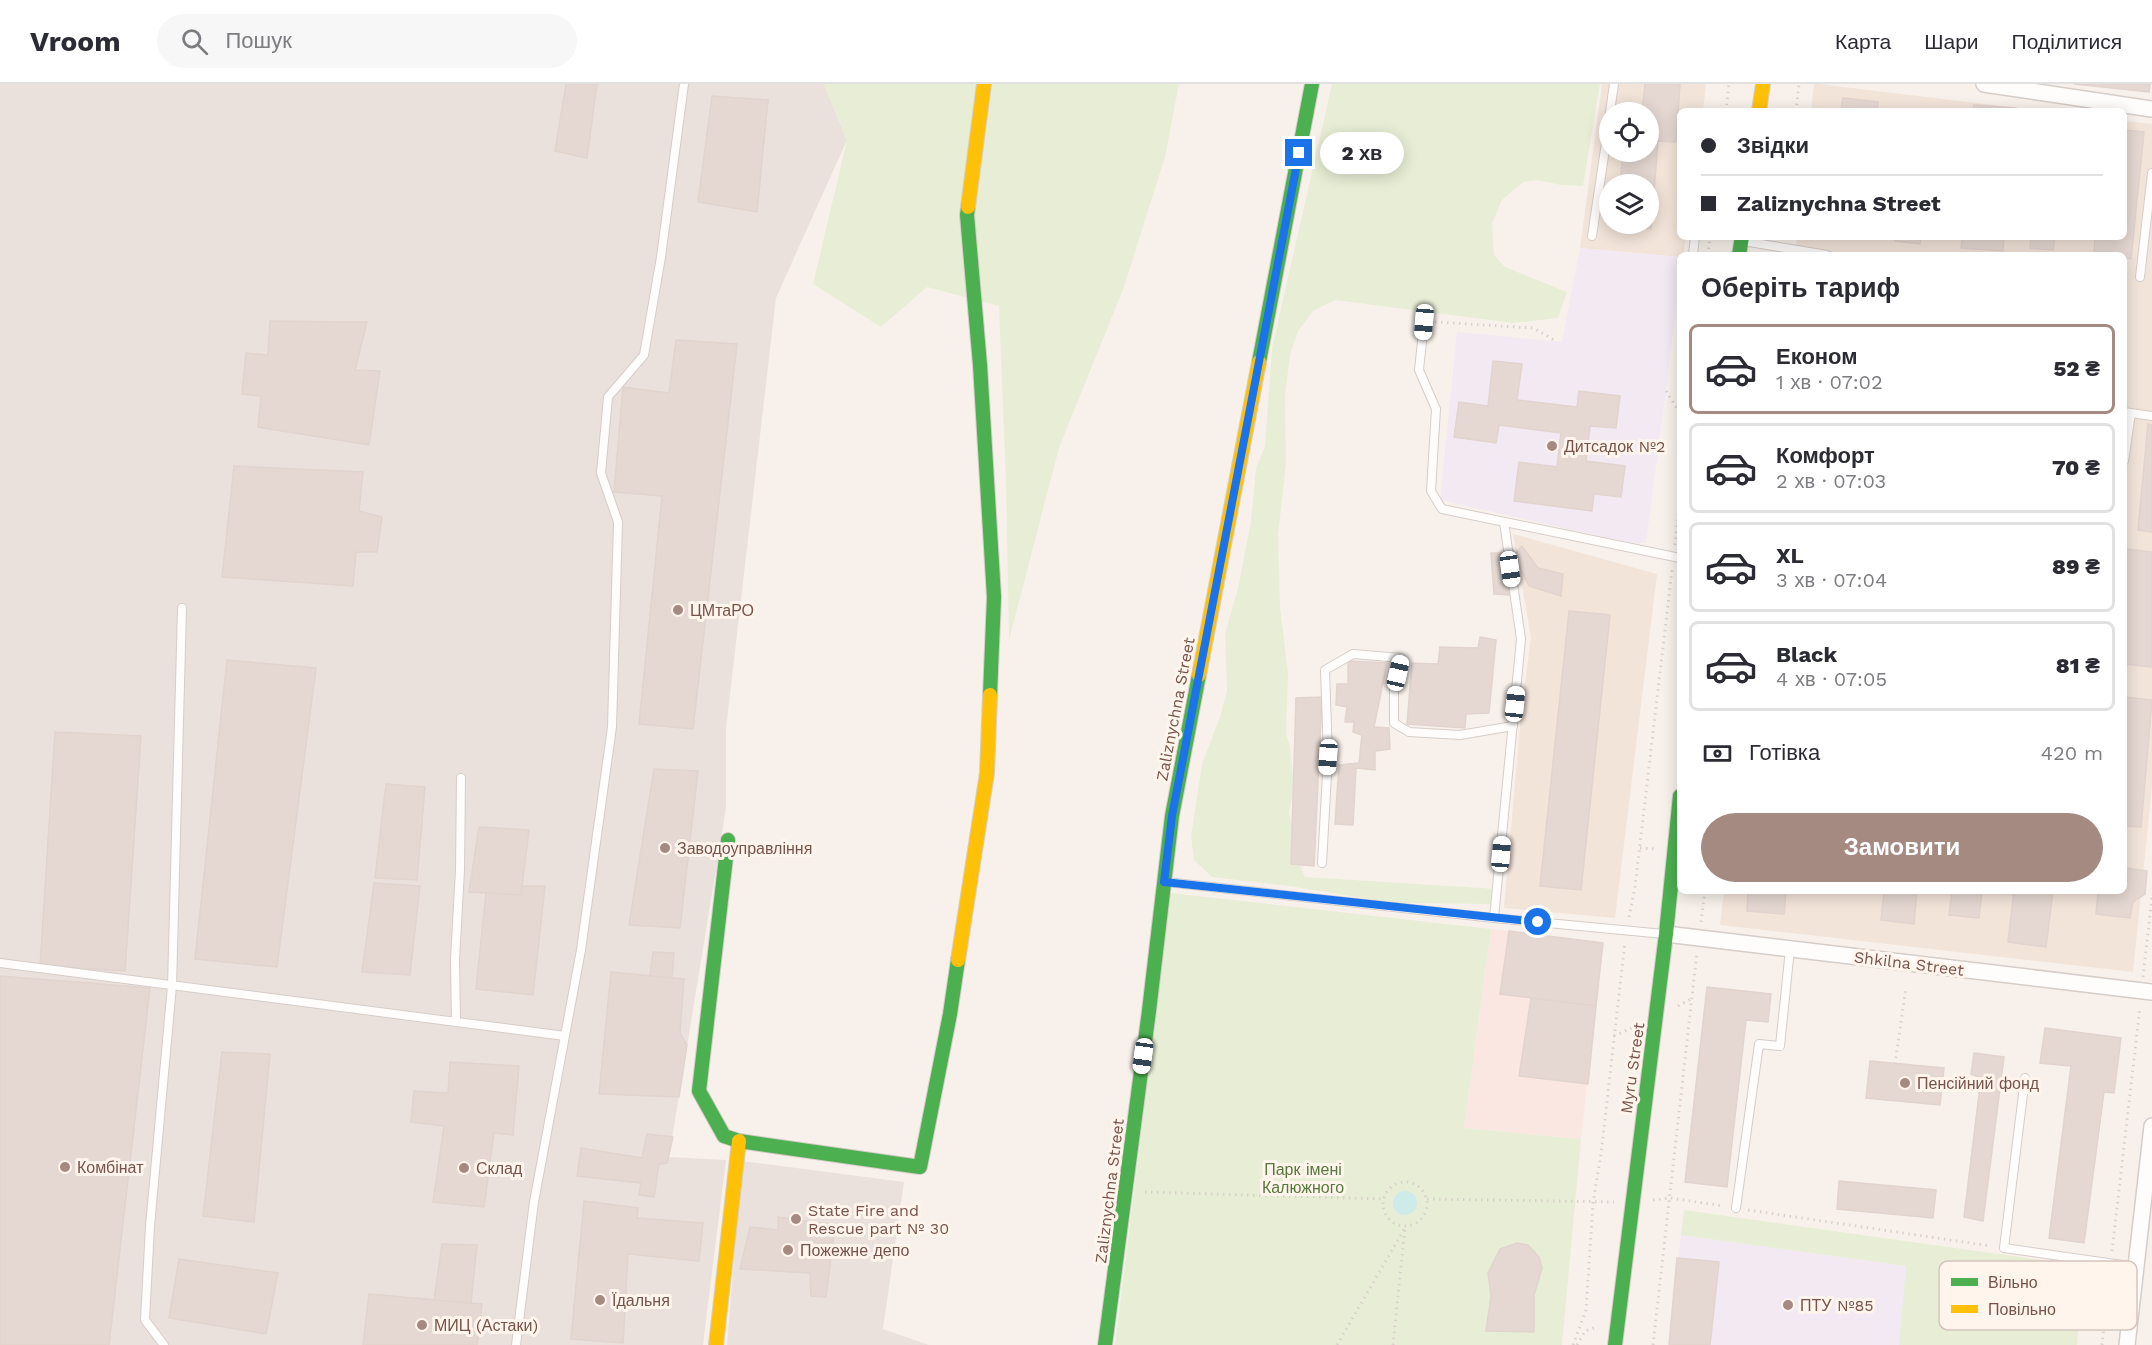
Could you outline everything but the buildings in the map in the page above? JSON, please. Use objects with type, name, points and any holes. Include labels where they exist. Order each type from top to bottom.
[{"type":"street","points":[[728,840],[699,1090],[724,1136],[739,1141],[920,1167],[950,1014],[987,773],[994,597],[980,365],[967,215],[984,84]]},
{"type":"street","name":"Zaliznychna Street","points":[[1105,1345],[1172,816],[1312,84]]},
{"type":"street","points":[[1759,108],[1763,84]]},
{"type":"street","points":[[1984,84],[2152,109]]},
{"type":"street","name":"Myru Street","points":[[1615,1345],[1666,934],[1677,826]]},
{"type":"street","name":"Shkilna Street","points":[[1666,934],[2147,991]]},
{"type":"street","points":[[2137,1265],[2145,1245],[2152,1126]]},
{"type":"street","points":[[716,1345],[739,1141]]},
{"type":"street","points":[[2127,1345],[2129,1330]]},
{"type":"lane","points":[[516,1345],[534,1202],[581,950],[612,727],[618,522],[601,473],[608,397],[644,355],[661,257],[684,84]]},
{"type":"lane","points":[[1612,102],[1614,84]]},
{"type":"lane","points":[[1592,236],[1603,162]]},
{"type":"lane","points":[[2140,277],[2152,173]]},
{"type":"lane","points":[[1741,244],[1804,252]]},
{"type":"lane","points":[[1424,322],[1419,370],[1436,409],[1431,491],[1442,509],[1677,557]]},
{"type":"lane","points":[[2127,413],[2152,416]]},
{"type":"lane","points":[[1494,918],[1521,639],[1504,522]]},
{"type":"lane","points":[[164,1345],[145,1320],[150,1226],[172,986],[182,608]]},
{"type":"lane","points":[[1322,863],[1328,757],[1325,670],[1353,654],[1401,658],[1394,688],[1394,723],[1409,732],[1460,735],[1513,726]]},
{"type":"lane","points":[[456,1022],[455,959],[460,870],[461,778]]},
{"type":"lane","points":[[1164,882],[1494,918],[1666,934]]},
{"type":"lane","points":[[1736,1208],[1759,1044],[1780,1046],[1790,949]]},
{"type":"lane","points":[[0,963],[565,1036]]},
{"type":"lane","points":[[2025,1078],[2004,1248],[2097,1261]]},
{"type":"path","points":[[1726,108],[1729,84]]},
{"type":"path","points":[[1796,108],[1798,84]]},
{"type":"path","points":[[1424,322],[1533,328],[1556,341]]},
{"type":"path","points":[[1666,391],[1677,408]]},
{"type":"path","points":[[1653,1345],[1705,894]]},
{"type":"path","points":[[2111,1261],[2147,991],[2152,897]]},
{"type":"path","points":[[1895,1064],[1906,987]]},
{"type":"path","points":[[1407,1182],[1420,1187],[1427,1199],[1427,1207],[1423,1217],[1413,1224],[1399,1225],[1389,1219],[1383,1208],[1384,1198],[1394,1185],[1407,1182]]},
{"type":"path","points":[[1125,1192],[1384,1198]]},
{"type":"path","points":[[1670,1198],[2004,1248]]},
{"type":"path","points":[[1427,1199],[1593,1203]]},
{"type":"path","points":[[1338,1345],[1406,1226]]},
{"type":"path","points":[[1393,1345],[1406,1226]]},
{"type":"path","points":[[2102,1345],[2104,1330]]},
{"type":"shaded area","points":[[0,84],[824,84],[847,140],[776,298],[726,729],[726,808],[669,1157],[726,1160],[703,1345],[0,1345]]},
{"type":"shaded area","points":[[1602,84],[1706,84],[1703,108],[1677,108],[1677,240],[1686,240],[1684,252],[1677,252],[1677,257],[1580,248],[1599,106],[1599,162],[1659,162],[1659,102],[1600,102]]},
{"type":"shaded area","points":[[1814,84],[1819,84],[2017,108],[1811,108]]},
{"type":"shaded area","points":[[2127,121],[2152,124],[2152,787],[2133,972],[1720,925],[1724,894],[2127,894],[2127,252],[1795,252],[1797,240],[2127,240]]},
{"type":"shaded area","name":"Дитсадок №2","points":[[1580,248],[1677,257],[1677,303],[1646,543],[1631,543],[1440,500],[1457,332],[1562,342]]},
{"type":"shaded area","points":[[1513,534],[1657,574],[1615,918],[1504,908],[1521,715],[1531,637]]},
{"type":"shaded area","points":[[1491,929],[1603,943],[1581,1139],[1464,1128]]},
{"type":"shaded area","points":[[742,1161],[904,1182],[883,1329],[929,1345],[727,1345]]},
{"type":"shaded area","name":"ПТУ №85","points":[[1681,1235],[1907,1266],[1899,1345],[1669,1345]]},
{"type":"green space","points":[[824,84],[1179,84],[1165,157],[1124,287],[1059,448],[1009,640],[999,306],[927,287],[881,327],[813,284],[847,140]]},
{"type":"green space","points":[[1332,84],[1600,84],[1583,186],[1561,185],[1537,180],[1523,182],[1502,200],[1492,224],[1494,255],[1505,267],[1567,292],[1558,318],[1513,323],[1335,300],[1313,311],[1298,331],[1290,355],[1285,396],[1286,464],[1278,535],[1280,607],[1288,673],[1286,733],[1290,747],[1294,788],[1289,813],[1300,866],[1305,877],[1497,889],[1493,904],[1393,903],[1289,886],[1212,877],[1194,860],[1191,836],[1202,764],[1220,717],[1227,690],[1225,634],[1238,588],[1251,521],[1256,468],[1265,446],[1272,348]]},
{"type":"green space","name":"Парк імені Калюжного","points":[[1171,893],[1491,929],[1464,1128],[1581,1139],[1562,1345],[1115,1345]]},
{"type":"green space","points":[[1684,1210],[2048,1261],[1939,1261],[1939,1330],[2078,1330],[2077,1345],[1899,1345],[1906,1266],[1681,1235]]},
{"type":"water","points":[[1405,1191],[1414,1194],[1417,1203],[1414,1212],[1405,1215],[1396,1212],[1393,1203],[1396,1194]]},
{"type":"traffic: fast","points":[[1259,362],[1312,84]]},
{"type":"traffic: fast","points":[[968,207],[994,597],[990,695]]},
{"type":"traffic: fast","points":[[1740,252],[1742,240]]},
{"type":"traffic: fast","points":[[1105,1345],[1172,816],[1199,675]]},
{"type":"traffic: fast","points":[[1615,1345],[1666,934],[1677,826]]},
{"type":"traffic: fast","points":[[728,840],[699,1091],[724,1136],[739,1141],[920,1167],[950,1014],[958,960]]},
{"type":"traffic: slow","points":[[968,207],[984,84]]},
{"type":"traffic: slow","points":[[1759,108],[1763,84]]},
{"type":"traffic: slow","points":[[1199,675],[1259,362]]},
{"type":"traffic: slow","points":[[958,960],[987,773],[990,695]]},
{"type":"traffic: slow","points":[[716,1345],[739,1141]]},
{"type":"place","name":"Дитсадок №2","points":[[1552,446]]},
{"type":"place","name":"ЦМтаРО","points":[[678,610]]},
{"type":"place","name":"Заводоуправління","points":[[665,848]]},
{"type":"place","name":"Пенсійний фонд","points":[[1905,1083]]},
{"type":"place","name":"Комбінат","points":[[65,1167]]},
{"type":"place","name":"Склад","points":[[464,1168]]},
{"type":"place","name":"State Fire and Rescue part № 30","points":[[796,1219]]},
{"type":"place","name":"Пожежне депо","points":[[788,1250]]},
{"type":"place","name":"Їдальня","points":[[600,1300]]},
{"type":"place","name":"ПТУ №85","points":[[1788,1305]]},
{"type":"place","name":"МИЦ (Астаки)","points":[[422,1325]]},
{"type":"route","points":[[1299,153],[1172,816],[1164,882],[1538,922]]}]
